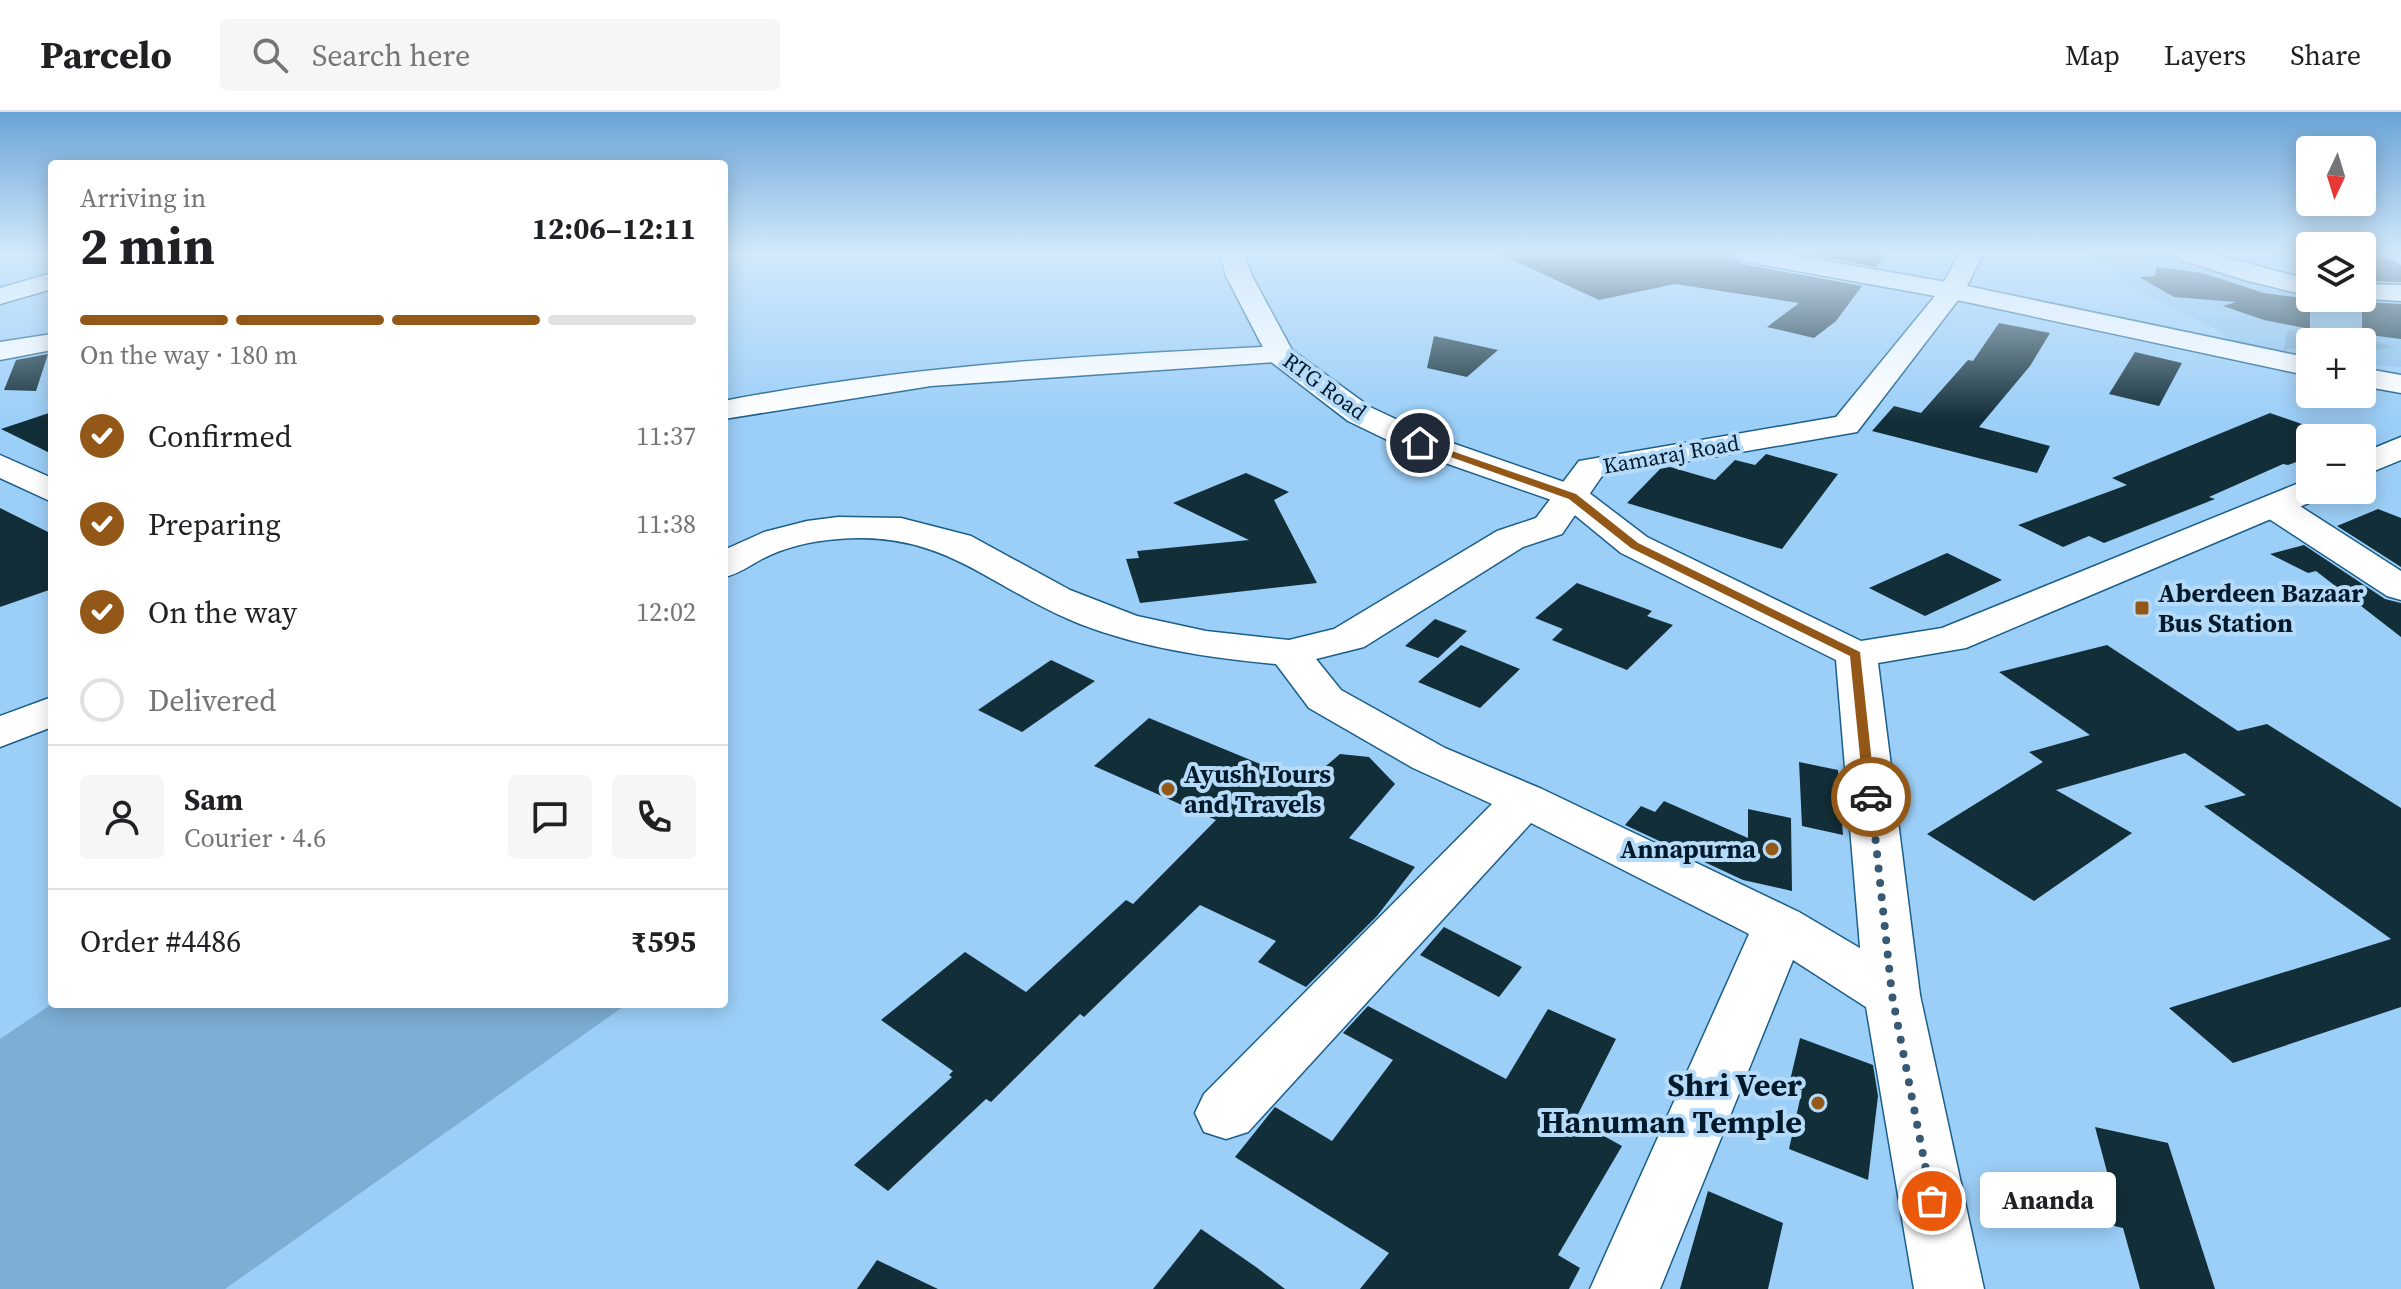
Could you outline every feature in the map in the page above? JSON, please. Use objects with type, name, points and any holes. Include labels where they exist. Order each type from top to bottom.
[{"type":"street","name":"RTG Road","points":[[1256,309],[1280,355],[1359,414],[1420,443],[1572,496],[1634,545],[1856,654]]},
{"type":"street","name":"Kamaraj Road","points":[[728,563],[744,551],[796,536],[848,527],[905,529],[958,544],[1071,606],[1152,632],[1224,648],[1289,653],[1349,638],[1510,539],[1549,526],[1591,468],[1846,425],[1938,309]]},
{"type":"street","points":[[2037,309],[2296,364]]},
{"type":"street","points":[[0,351],[48,343]]},
{"type":"street","points":[[728,409],[767,400],[1005,368],[1280,355]]},
{"type":"street","points":[[2376,370],[2401,372]]},
{"type":"street","points":[[2376,380],[2401,384]]},
{"type":"street","points":[[2376,459],[2401,447]]},
{"type":"street","points":[[0,465],[48,490]]},
{"type":"street","points":[[1949,1289],[1892,995],[1856,654],[1951,639],[2293,498],[2401,588]]},
{"type":"street","points":[[1289,653],[1325,699],[1429,758],[1525,800],[1780,926],[1892,995]]},
{"type":"street","points":[[0,733],[48,712]]},
{"type":"street","points":[[1226,1113],[1525,800]]},
{"type":"street","points":[[1625,1289],[1780,926]]},
{"type":"shaded area","points":[[2176,309],[2376,312],[2376,309],[2401,309],[2401,367],[2376,365],[2376,328],[2296,328],[2296,356],[2227,344],[2224,333]]},
{"type":"shaded area","points":[[2288,330],[2296,331],[2296,348],[2283,350]]},
{"type":"shaded area","points":[[2376,342],[2395,347],[2376,349]]},
{"type":"shaded area","points":[[48,1007],[621,1008],[225,1289],[0,1289],[0,1039]]},
{"type":"building","points":[[1791,309],[1845,309],[1836,321],[1814,338],[1767,327]]},
{"type":"building","points":[[2232,309],[2296,309],[2296,312],[2310,312],[2310,328],[2264,320]]},
{"type":"building","points":[[2401,309],[2401,339],[2376,336],[2376,328],[2362,328],[2362,312]]},
{"type":"building","points":[[1999,323],[2050,333],[2030,366],[1979,427],[2050,446],[2037,473],[1872,431],[1894,406],[1921,413],[1968,360],[1973,361]]},
{"type":"building","points":[[1434,336],[1498,350],[1467,377],[1427,368]]},
{"type":"building","points":[[2135,352],[2182,363],[2159,406],[2109,394]]},
{"type":"building","points":[[48,354],[36,391],[4,390],[16,360]]},
{"type":"building","points":[[48,413],[48,452],[1,429]]},
{"type":"building","points":[[2270,413],[2302,424],[2296,424],[2296,462],[2283,464],[2209,497],[2215,499],[2104,543],[2089,536],[2063,547],[2018,525],[2127,485],[2112,478]]},
{"type":"building","points":[[1766,454],[1838,474],[1782,549],[1627,503],[1660,469],[1670,467],[1715,480],[1735,460],[1755,465]]},
{"type":"building","points":[[1246,473],[1289,492],[1274,500],[1317,583],[1140,603],[1126,559],[1139,558],[1137,551],[1249,540],[1173,503]]},
{"type":"building","points":[[0,508],[48,532],[48,590],[0,607]]},
{"type":"building","points":[[2378,509],[2401,518],[2401,567],[2337,526]]},
{"type":"building","points":[[2304,545],[2385,599],[2401,603],[2401,637],[2316,571],[2308,573],[2270,554]]},
{"type":"building","points":[[1947,553],[2002,580],[1925,616],[1869,588]]},
{"type":"building","points":[[1577,583],[1652,611],[1647,616],[1673,625],[1627,670],[1552,640],[1563,629],[1535,618]]},
{"type":"building","points":[[1435,619],[1467,631],[1438,658],[1405,646]]},
{"type":"building","points":[[1461,645],[1520,669],[1480,708],[1418,682]]},
{"type":"building","points":[[2107,645],[2238,731],[2267,724],[2401,808],[2401,1007],[2233,1063],[2169,1008],[2391,939],[2204,806],[2246,795],[2185,753],[2056,790],[2132,833],[2034,901],[1927,834],[2043,762],[2029,752],[2090,735],[1999,672]]},
{"type":"building","points":[[1051,660],[1095,681],[1022,732],[978,710]]},
{"type":"building","points":[[1149,718],[1306,783],[1340,754],[1369,757],[1395,784],[1349,838],[1415,867],[1377,916],[1306,987],[1258,962],[1276,941],[1200,905],[1084,1017],[1080,1014],[991,1102],[986,1099],[888,1191],[854,1165],[952,1077],[949,1075],[953,1071],[881,1020],[965,952],[1026,992],[1126,900],[1133,904],[1216,820],[1094,766]]},
{"type":"building","points":[[1799,762],[1838,770],[1843,835],[1802,826]]},
{"type":"building","points":[[1664,801],[1748,838],[1748,809],[1791,818],[1792,891],[1743,880],[1625,825],[1641,806],[1655,812]]},
{"type":"building","points":[[1444,927],[1522,967],[1499,997],[1420,955]]},
{"type":"building","points":[[1368,1006],[1506,1079],[1548,1009],[1616,1039],[1575,1120],[1622,1146],[1558,1255],[1580,1268],[1569,1289],[1360,1289],[1389,1253],[1235,1157],[1275,1107],[1332,1141],[1393,1060],[1343,1033]]},
{"type":"building","points":[[1800,1038],[1873,1065],[1878,1096],[1868,1180],[1789,1149],[1802,1090],[1789,1085]]},
{"type":"building","points":[[2095,1127],[2168,1143],[2215,1289],[2140,1289],[2123,1228],[2071,1216],[2063,1182],[2113,1194]]},
{"type":"building","points":[[1708,1191],[1783,1223],[1768,1289],[1680,1289]]},
{"type":"building","points":[[1201,1229],[1256,1267],[1285,1289],[1153,1289]]},
{"type":"building","points":[[877,1260],[938,1289],[857,1289]]},
{"type":"way so far","points":[[1871,797],[1892,995],[1932,1201]]},
{"type":"place","name":"Aberdeen Bazaar Bus Station","points":[[2142,608]]},
{"type":"place","name":"Ayush Tours and Travels","points":[[1168,789]]},
{"type":"place","name":"Annapurna","points":[[1772,849]]},
{"type":"place","name":"Shri Veer Hanuman Temple","points":[[1818,1103]]},
{"type":"place","name":"Ananda","points":[[1932,1201]]},
{"type":"route","points":[[1420,443],[1572,496],[1634,545],[1856,654],[1871,797]]}]
